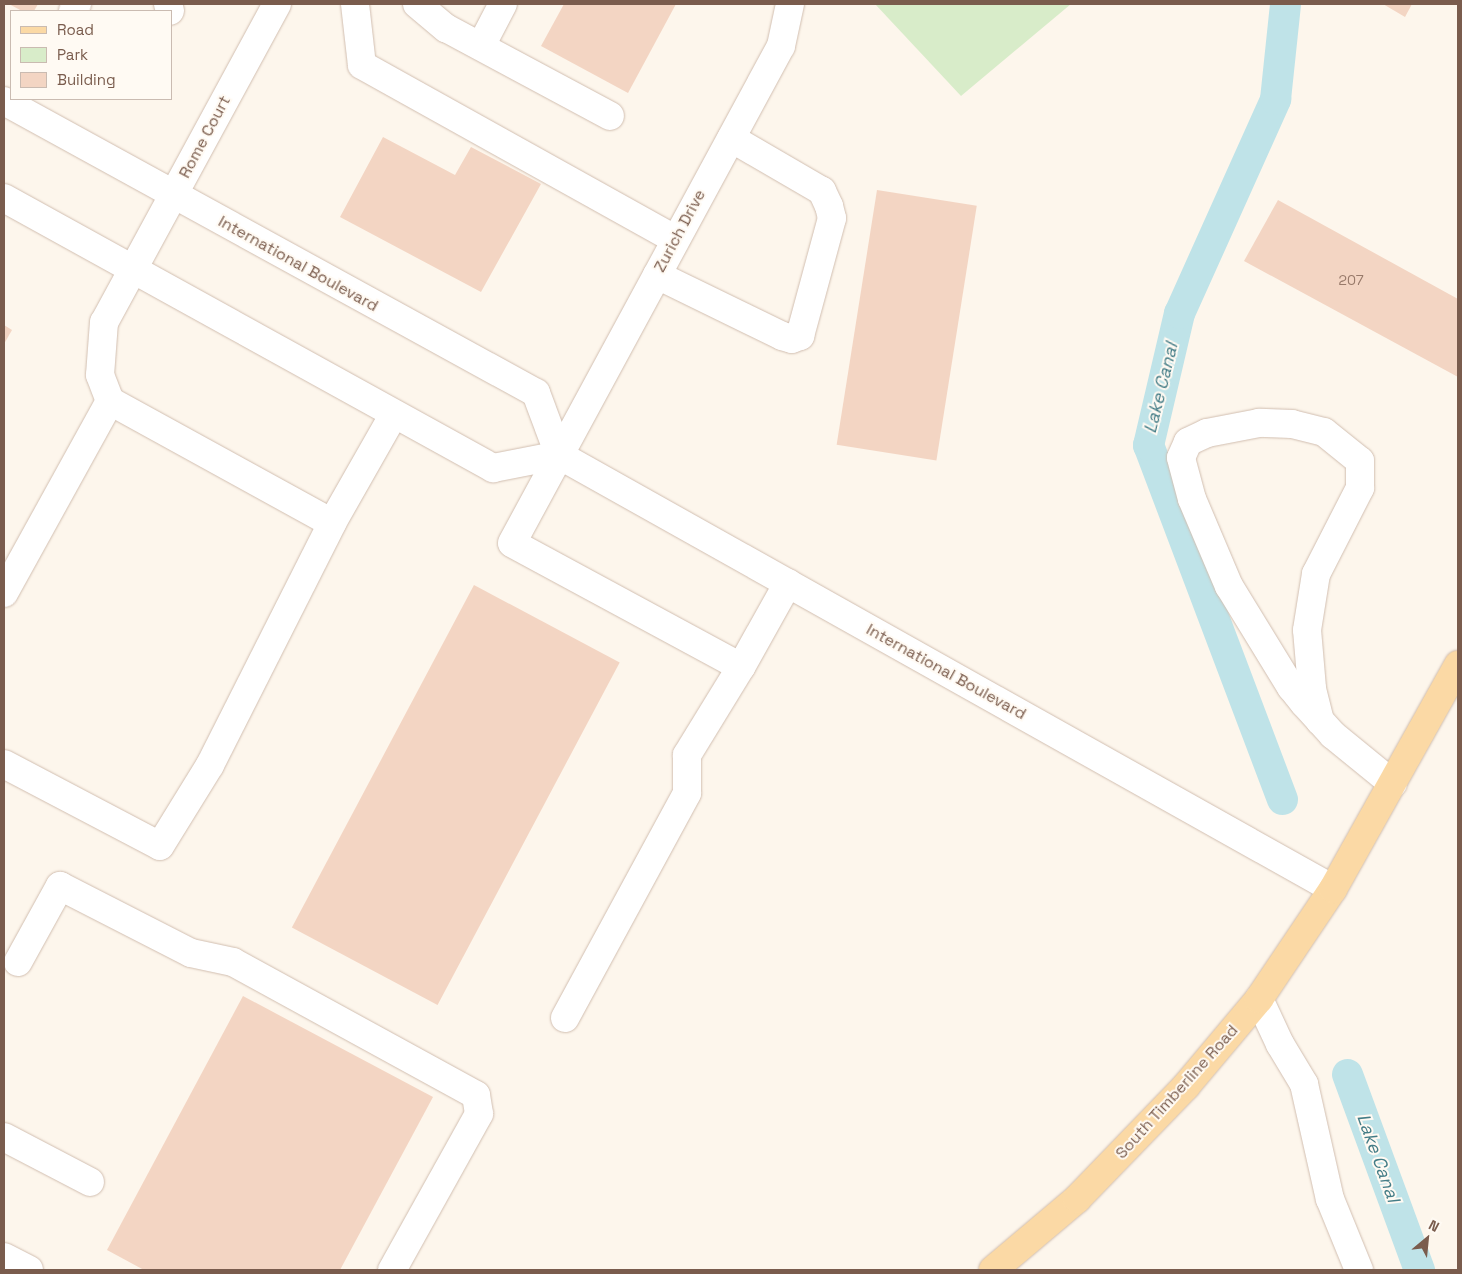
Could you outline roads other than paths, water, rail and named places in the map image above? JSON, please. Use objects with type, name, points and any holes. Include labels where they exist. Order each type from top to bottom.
[{"type":"main road","name":"South Timberline Road","points":[[993,1270],[1078,1199],[1186,1086],[1259,999],[1333,889],[1458,665]]},
{"type":"street","name":"Rome Court","points":[[110,401],[100,375],[104,322],[277,4]]},
{"type":"street","points":[[355,4],[362,65],[676,239]]},
{"type":"street","points":[[417,4],[446,28],[610,116]]},
{"type":"street","points":[[481,46],[502,4]]},
{"type":"street","name":"Zurich Drive","points":[[741,667],[512,543],[781,46],[790,4]]},
{"type":"street","name":"International Boulevard","points":[[4,101],[173,196],[536,393],[559,455],[1333,889]]},
{"type":"street","points":[[657,275],[782,336],[792,339],[800,336],[832,218],[829,206],[822,191],[731,138]]},
{"type":"street","points":[[4,198],[132,271],[493,468],[559,455]]},
{"type":"street","points":[[4,593],[110,401],[332,523]]},
{"type":"street","points":[[4,764],[160,846],[210,765],[332,523],[394,414]]},
{"type":"street","points":[[1320,720],[1312,688],[1307,630],[1316,574],[1360,488],[1360,461],[1324,432],[1292,424],[1259,423],[1207,434],[1188,442],[1181,458],[1192,499],[1229,586],[1291,687],[1333,735],[1393,784]]},
{"type":"street","points":[[566,1018],[687,793],[687,755],[741,667],[788,584]]},
{"type":"street","points":[[18,962],[60,886],[191,953],[233,962],[476,1094],[479,1114],[392,1270]]},
{"type":"street","points":[[1259,999],[1280,1044],[1304,1084],[1330,1199],[1359,1270]]},
{"type":"street","points":[[4,1136],[90,1182]]},
{"type":"street","points":[[4,1257],[29,1270]]},
{"type":"waterway","name":"Lake Canal","points":[[1282,799],[1148,445],[1179,313],[1275,99],[1285,4]]},
{"type":"waterway","name":"Lake Canal","points":[[1347,1074],[1419,1270]]}]
